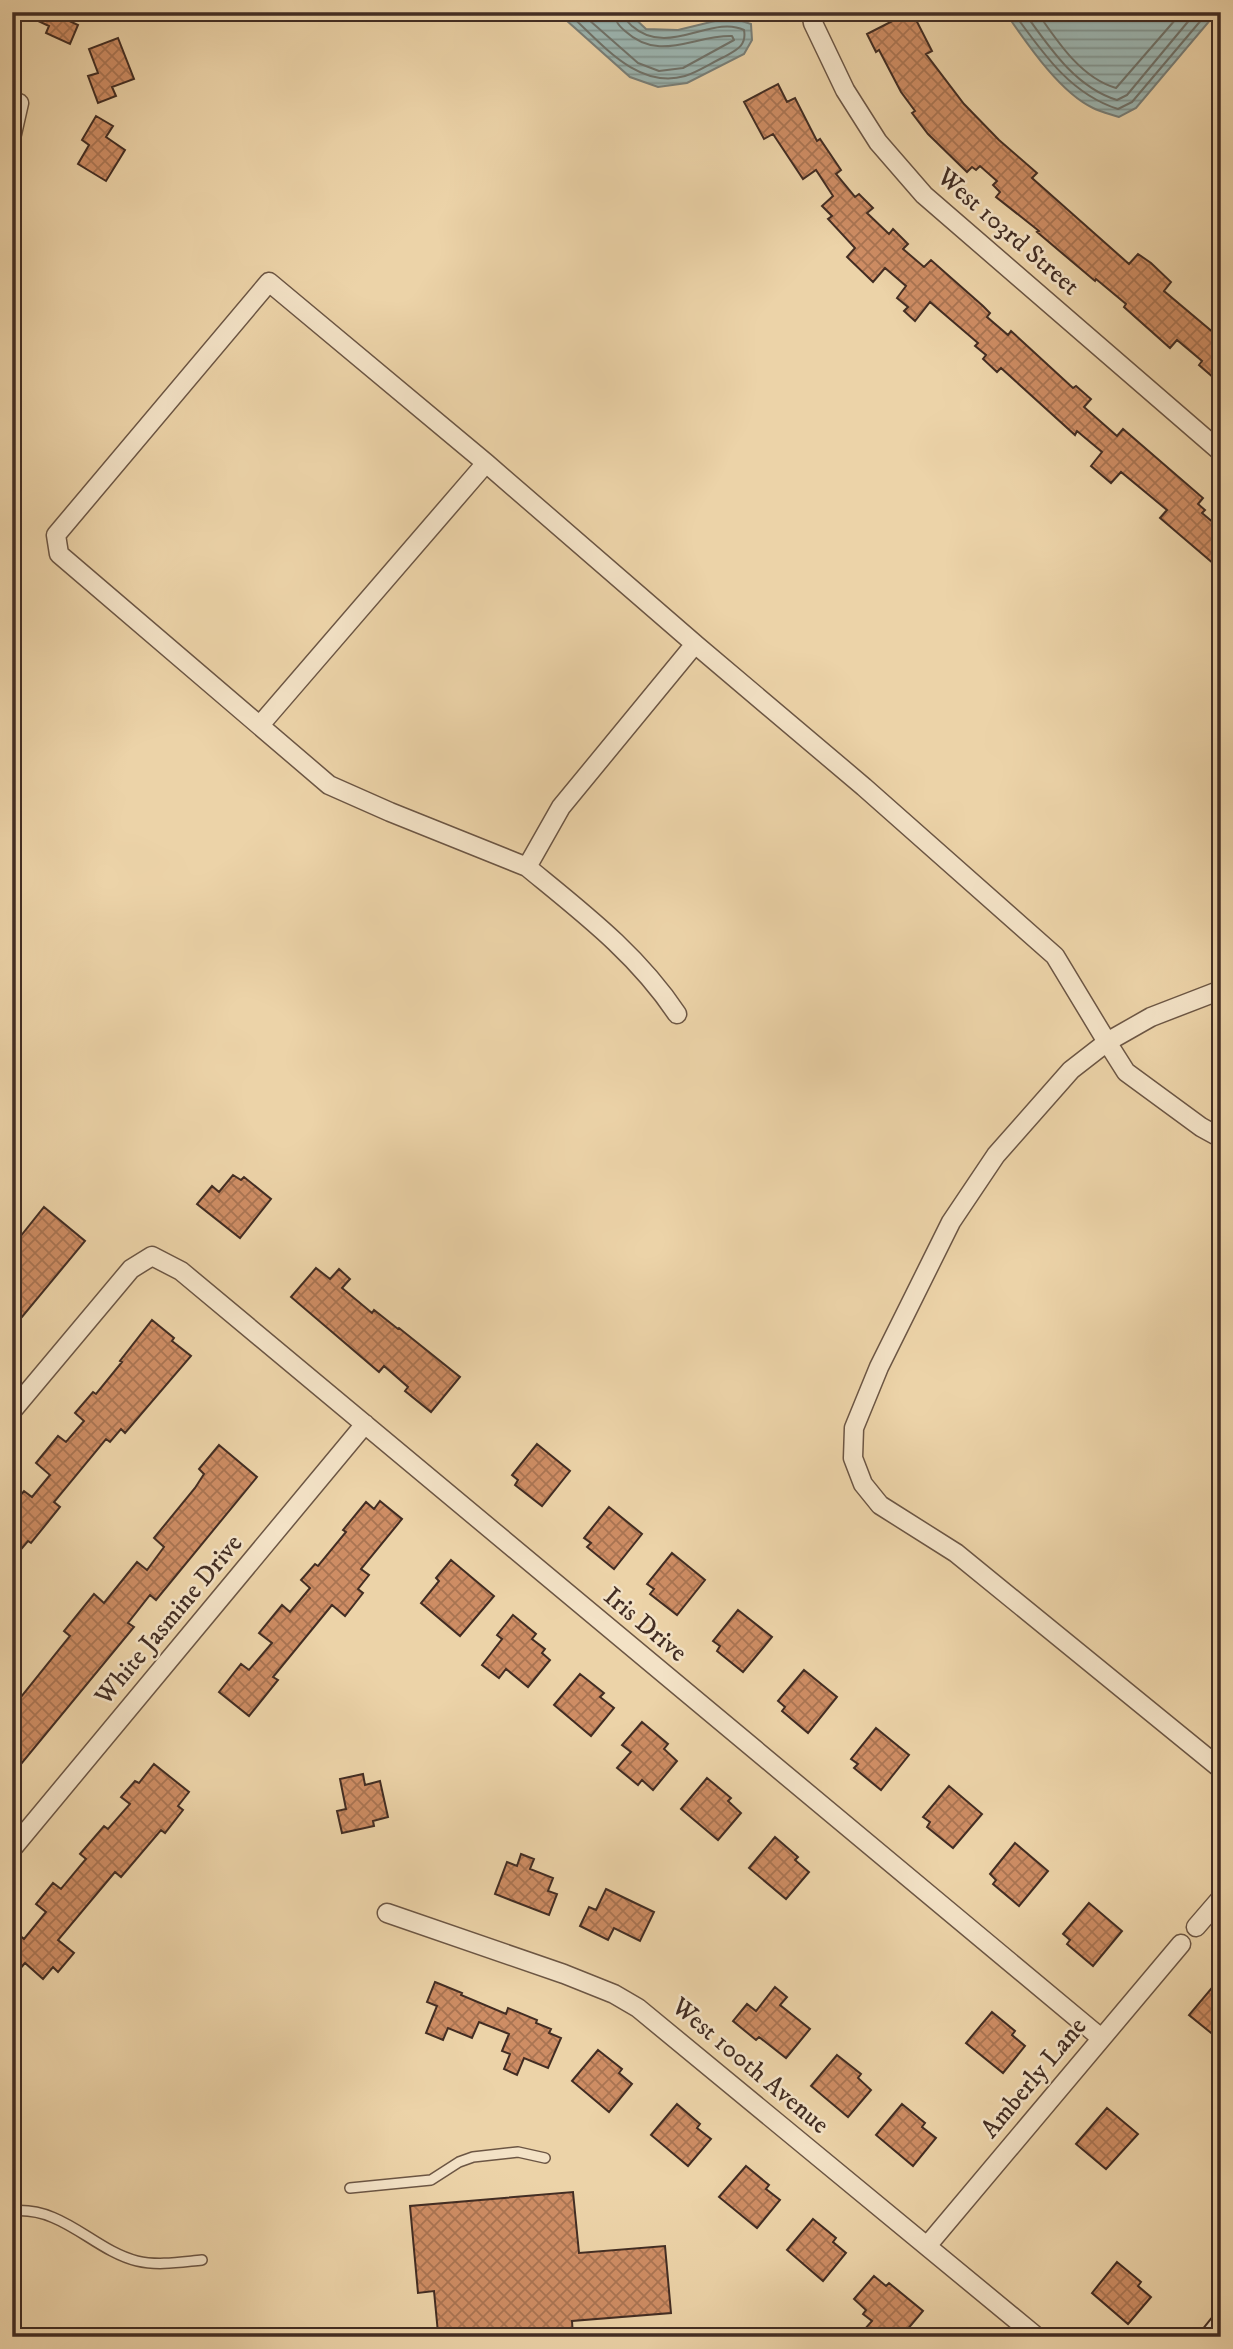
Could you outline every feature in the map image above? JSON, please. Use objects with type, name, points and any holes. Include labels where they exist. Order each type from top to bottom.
[{"type":"street","name":"West 103rd Street","points":[[811,12],[813,23],[828,55],[857,110],[877,142],[924,195],[1221,452]]},
{"type":"street","points":[[12,134],[19,103]]},
{"type":"street","points":[[677,1014],[657,984],[605,930],[527,867],[330,785],[58,554],[56,535],[269,282],[486,463],[864,787],[1055,956],[1126,1072],[1201,1127],[1221,1138]]},
{"type":"street","points":[[260,725],[486,463]]},
{"type":"street","points":[[527,867],[561,807],[695,644]]},
{"type":"street","points":[[1221,990],[1151,1017],[1107,1042],[1071,1070],[996,1155],[951,1223],[879,1367],[854,1428],[853,1458],[863,1484],[880,1505],[956,1553],[1221,1769]]},
{"type":"street","name":"Iris Drive","points":[[12,1411],[131,1269],[152,1256],[181,1271],[1101,2038]]},
{"type":"street","name":"White Jasmine Drive","points":[[12,1849],[365,1424]]},
{"type":"street","points":[[1196,1927],[1221,1898]]},
{"type":"street","name":"West 100th Avenue","points":[[387,1913],[564,1974],[614,1994],[638,2008],[1037,2337]]},
{"type":"street","name":"Amberly Lane","points":[[926,2245],[1181,1944]]},
{"type":"street","points":[[1213,2337],[1221,2328]]},
{"type":"lane","points":[[350,2188],[431,2180],[459,2162],[473,2157],[518,2152],[545,2158]]},
{"type":"lane","points":[[12,2211],[32,2211],[52,2217],[137,2261],[162,2263],[202,2260]]},
{"type":"water","points":[[557,12],[628,12],[646,29],[678,30],[719,20],[739,20],[751,24],[752,40],[744,54],[687,83],[658,87],[630,77]]},
{"type":"water","points":[[1005,12],[1217,12],[1136,108],[1119,117],[1080,101],[1056,79]]},
{"type":"building","points":[[19,12],[68,12],[65,19],[78,25],[70,44],[46,33],[49,26]]},
{"type":"building","points":[[910,12],[932,51],[926,54],[964,104],[999,140],[1037,173],[1032,178],[1129,264],[1138,254],[1151,263],[1171,282],[1164,291],[1221,339],[1221,370],[1214,378],[1199,365],[1202,361],[1177,340],[1170,348],[1124,307],[1126,304],[996,197],[1000,192],[993,185],[997,181],[980,166],[976,170],[972,167],[967,172],[928,134],[912,113],[915,111],[867,34]]},
{"type":"building","points":[[118,38],[134,79],[112,87],[116,96],[98,103],[88,76],[98,73],[89,49]]},
{"type":"building","points":[[778,84],[787,102],[795,98],[817,141],[820,139],[841,170],[836,174],[855,197],[859,194],[873,208],[867,213],[889,234],[893,229],[908,244],[903,249],[924,267],[931,260],[990,313],[987,317],[1008,335],[1011,331],[1073,388],[1076,386],[1091,399],[1084,407],[1117,436],[1123,429],[1203,498],[1198,504],[1205,510],[1202,513],[1221,529],[1221,570],[1160,518],[1167,510],[1121,472],[1111,483],[1091,466],[1102,452],[1077,431],[1075,435],[1001,368],[997,372],[983,359],[986,355],[975,346],[978,343],[930,302],[915,321],[904,311],[908,307],[897,298],[906,286],[885,268],[873,282],[847,257],[855,248],[828,219],[832,216],[822,206],[833,196],[816,170],[803,179],[773,134],[764,139],[744,102]]},
{"type":"building","points":[[96,116],[113,126],[106,137],[125,150],[106,181],[78,164],[89,145],[82,140]]},
{"type":"building","points":[[233,1175],[241,1180],[244,1177],[271,1199],[240,1238],[197,1204],[212,1186],[219,1192]]},
{"type":"building","points":[[44,1207],[85,1241],[12,1329],[12,1247]]},
{"type":"building","points":[[316,1268],[330,1279],[339,1269],[350,1279],[342,1288],[372,1313],[374,1310],[399,1328],[460,1377],[431,1412],[405,1391],[408,1387],[384,1366],[379,1372],[291,1297]]},
{"type":"building","points":[[152,1320],[191,1356],[125,1433],[121,1429],[110,1442],[106,1439],[54,1502],[60,1507],[31,1543],[28,1541],[12,1560],[12,1505],[24,1491],[32,1497],[50,1475],[36,1463],[58,1436],[66,1442],[84,1421],[75,1413],[93,1392],[96,1394]]},
{"type":"building","points":[[537,1444],[570,1471],[542,1506],[515,1485],[518,1480],[512,1475]]},
{"type":"building","points":[[219,1445],[257,1477],[156,1600],[150,1595],[128,1623],[134,1627],[12,1775],[12,1708],[70,1636],[64,1631],[94,1594],[104,1603],[137,1562],[147,1570],[164,1547],[154,1538],[195,1488],[204,1474],[199,1469]]},
{"type":"building","points":[[380,1501],[402,1519],[361,1569],[369,1575],[358,1589],[363,1593],[345,1616],[332,1605],[273,1677],[278,1680],[249,1716],[219,1692],[241,1664],[249,1670],[272,1643],[259,1633],[282,1605],[290,1612],[310,1588],[301,1580],[315,1564],[318,1566],[366,1502],[374,1509]]},
{"type":"building","points":[[609,1507],[642,1534],[614,1569],[587,1547],[591,1543],[584,1538]]},
{"type":"building","points":[[672,1553],[705,1580],[677,1615],[650,1594],[654,1589],[647,1584]]},
{"type":"building","points":[[451,1560],[494,1596],[460,1636],[421,1603],[439,1581],[436,1578]]},
{"type":"building","points":[[738,1610],[772,1637],[743,1672],[717,1651],[720,1646],[713,1641]]},
{"type":"building","points":[[513,1615],[536,1634],[532,1639],[545,1649],[542,1653],[550,1660],[528,1687],[506,1669],[499,1678],[482,1665],[502,1639],[497,1635]]},
{"type":"building","points":[[804,1670],[837,1697],[808,1733],[782,1711],[785,1707],[778,1701]]},
{"type":"building","points":[[580,1674],[604,1693],[600,1697],[614,1708],[591,1736],[554,1705]]},
{"type":"building","points":[[642,1722],[668,1744],[664,1749],[677,1761],[653,1790],[642,1780],[638,1785],[617,1768],[631,1752],[622,1745]]},
{"type":"building","points":[[876,1728],[909,1755],[881,1790],[854,1768],[858,1764],[851,1759]]},
{"type":"building","points":[[154,1764],[189,1792],[178,1806],[183,1810],[165,1833],[161,1830],[121,1877],[115,1872],[58,1940],[74,1953],[58,1972],[53,1967],[43,1979],[25,1963],[12,1978],[12,1929],[24,1939],[46,1912],[36,1904],[53,1883],[61,1889],[86,1859],[80,1854],[104,1826],[108,1829],[130,1804],[121,1797],[135,1781],[139,1783]]},
{"type":"building","points":[[363,1774],[365,1785],[380,1781],[388,1817],[373,1821],[374,1826],[342,1833],[337,1811],[346,1809],[340,1779]]},
{"type":"building","points":[[707,1778],[731,1798],[728,1801],[741,1813],[718,1840],[681,1809]]},
{"type":"building","points":[[949,1786],[982,1814],[953,1848],[927,1827],[930,1822],[923,1817]]},
{"type":"building","points":[[775,1837],[798,1857],[795,1860],[809,1872],[786,1899],[749,1868]]},
{"type":"building","points":[[1015,1843],[1048,1871],[1019,1906],[993,1884],[996,1880],[990,1874]]},
{"type":"building","points":[[521,1854],[534,1859],[530,1869],[553,1878],[548,1891],[557,1894],[549,1915],[495,1894],[507,1862],[517,1866]]},
{"type":"building","points":[[606,1889],[654,1912],[640,1941],[614,1928],[608,1940],[580,1926],[589,1907],[596,1910]]},
{"type":"building","points":[[1089,1903],[1122,1931],[1093,1966],[1067,1944],[1070,1940],[1063,1934]]},
{"type":"building","points":[[1221,1977],[1221,2041],[1189,2015]]},
{"type":"building","points":[[435,1982],[506,2014],[508,2008],[551,2029],[549,2033],[561,2038],[548,2068],[524,2058],[517,2075],[504,2069],[510,2054],[502,2051],[509,2034],[479,2022],[472,2038],[448,2028],[443,2040],[426,2033],[437,2006],[427,2002]]},
{"type":"building","points":[[775,1987],[787,1997],[780,2005],[810,2029],[786,2058],[759,2037],[756,2040],[733,2021],[747,2004],[756,2011]]},
{"type":"building","points":[[992,2012],[1015,2031],[1012,2035],[1025,2046],[1003,2073],[966,2043]]},
{"type":"building","points":[[598,2050],[622,2069],[619,2073],[632,2084],[609,2112],[572,2081]]},
{"type":"building","points":[[837,2055],[861,2074],[858,2078],[871,2090],[848,2117],[811,2086]]},
{"type":"building","points":[[677,2104],[700,2124],[697,2128],[711,2139],[688,2166],[651,2135]]},
{"type":"building","points":[[902,2104],[925,2123],[922,2127],[936,2138],[913,2166],[876,2135]]},
{"type":"building","points":[[1107,2108],[1138,2134],[1106,2169],[1076,2144]]},
{"type":"building","points":[[746,2166],[769,2185],[766,2189],[780,2200],[757,2228],[719,2197]]},
{"type":"building","points":[[573,2192],[579,2253],[665,2246],[671,2313],[572,2321],[573,2337],[496,2337],[495,2328],[438,2333],[434,2291],[418,2293],[410,2206]]},
{"type":"building","points":[[813,2219],[836,2238],[833,2242],[846,2253],[823,2281],[787,2250]]},
{"type":"building","points":[[1117,2262],[1141,2282],[1138,2286],[1151,2297],[1128,2324],[1092,2293]]},
{"type":"building","points":[[874,2276],[886,2286],[889,2283],[923,2311],[901,2337],[873,2337],[864,2330],[872,2321],[863,2314],[866,2310],[854,2299]]}]
